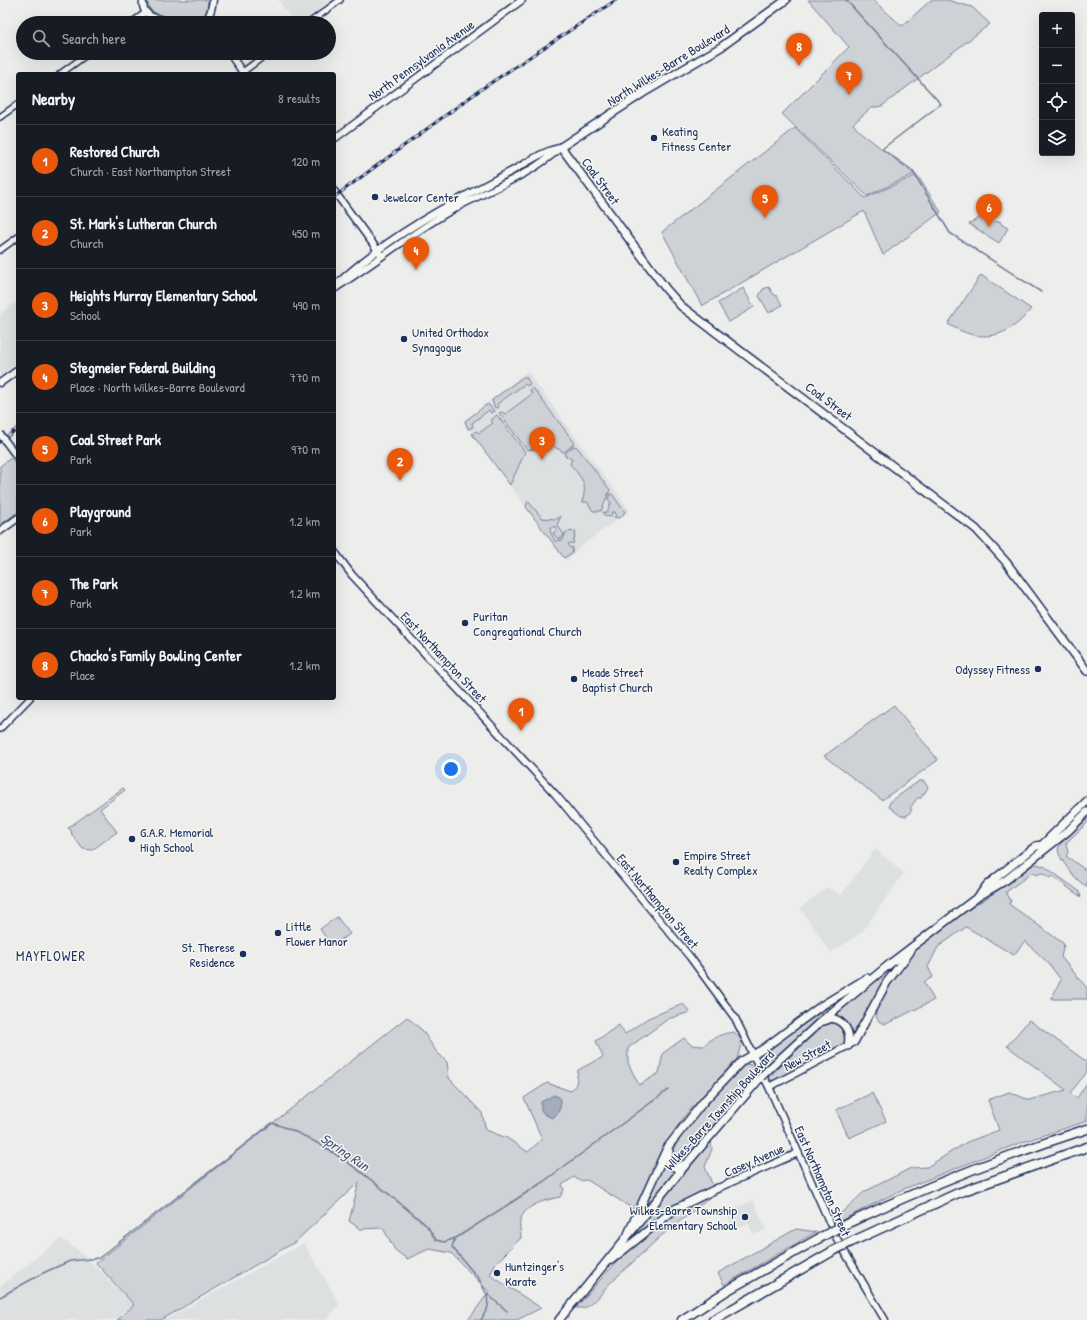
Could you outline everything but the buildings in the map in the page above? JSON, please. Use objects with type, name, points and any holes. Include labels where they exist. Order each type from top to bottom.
[{"type":"highway","points":[[682,1320],[728,1290],[842,1226],[952,1177],[1002,1157],[1087,1129]]},
{"type":"highway","points":[[713,1320],[850,1242],[958,1193],[1087,1147]]},
{"type":"main road","points":[[143,0],[142,5],[146,13],[150,16]]},
{"type":"main road","points":[[209,16],[211,12],[213,0]]},
{"type":"main road","name":"North Pennsylvania Avenue","points":[[336,137],[522,0]]},
{"type":"main road","name":"North Wilkes-Barre Boulevard","points":[[336,287],[446,213],[525,172],[550,157],[561,147],[643,93],[721,47],[786,0]]},
{"type":"main road","points":[[234,60],[241,72]]},
{"type":"main road","name":"North Wilkes-Barre Boulevard","points":[[336,286],[377,250],[443,207],[522,166],[546,150],[561,147]]},
{"type":"main road","name":"Coal Street","points":[[561,147],[666,289],[681,306],[872,448],[976,529],[1006,562],[1087,671]]},
{"type":"main road","points":[[336,194],[382,257]]},
{"type":"main road","points":[[0,383],[16,371]]},
{"type":"main road","points":[[0,434],[16,455]]},
{"type":"main road","points":[[0,531],[16,519]]},
{"type":"main road","name":"East Northampton Street","points":[[336,554],[352,575],[556,795],[690,957],[735,1018],[769,1087],[836,1238],[885,1320]]},
{"type":"main road","name":"Wilkes-Barre Township Boulevard","points":[[979,896],[987,885],[1036,846],[1042,845],[1087,801]]},
{"type":"main road","name":"Wilkes-Barre Township Boulevard","points":[[559,1320],[688,1162],[769,1069],[818,1023],[890,963],[979,896],[1006,880],[1068,831],[1087,812]]},
{"type":"main road","points":[[851,1044],[890,977],[908,954],[927,936]]},
{"type":"main road","points":[[628,1234],[667,1148],[689,1118],[742,1061],[763,1049],[822,1006],[890,963]]},
{"type":"main road","points":[[818,1023],[832,1018],[843,1023],[851,1044]]},
{"type":"main road","name":"New Street","points":[[769,1087],[851,1044]]},
{"type":"main road","points":[[672,1143],[667,1156],[668,1163],[676,1168],[688,1162]]},
{"type":"main road","name":"Casey Avenue","points":[[718,1188],[798,1153]]},
{"type":"main road","points":[[603,1266],[675,1210],[718,1188]]},
{"type":"street","points":[[318,16],[340,0]]},
{"type":"street","points":[[142,16],[146,13]]},
{"type":"street","points":[[63,72],[79,60]]},
{"type":"street","points":[[243,72],[259,60]]},
{"type":"street","points":[[0,117],[16,105]]},
{"type":"street","points":[[0,250],[16,238]]},
{"type":"street","points":[[0,729],[28,700]]},
{"type":"shaded area","points":[[147,0],[208,0],[207,11],[204,16],[164,16],[150,10]]},
{"type":"shaded area","points":[[278,0],[332,0],[310,16],[290,16]]},
{"type":"shaded area","points":[[808,0],[873,0],[902,26],[931,0],[947,0],[972,7],[990,24],[882,106],[871,108],[853,124],[859,131],[914,174],[867,196],[782,114],[849,47]]},
{"type":"shaded area","points":[[795,128],[865,198],[917,175],[941,212],[883,255],[864,211],[702,306],[662,232]]},
{"type":"shaded area","points":[[989,212],[995,222],[1000,221],[1002,225],[1008,228],[999,243],[969,224]]},
{"type":"shaded area","points":[[981,275],[1031,309],[1013,327],[993,335],[982,336],[971,334],[948,324]]},
{"type":"shaded area","points":[[769,287],[773,294],[777,296],[782,305],[769,313],[759,296],[763,289]]},
{"type":"shaded area","points":[[743,288],[754,307],[729,322],[718,303]]},
{"type":"shaded area","points":[[16,302],[16,364],[0,376],[0,314]]},
{"type":"shaded area","points":[[527,371],[630,511],[580,547],[566,561],[463,422]]},
{"type":"shaded area","points":[[523,377],[526,377],[530,384],[527,386],[525,384],[497,404],[499,407],[495,408],[492,400]]},
{"type":"shaded area","points":[[533,388],[574,442],[573,445],[564,452],[551,445],[541,432],[540,433],[547,443],[547,447],[527,450],[499,413],[502,412],[505,414],[532,394],[530,390]]},
{"type":"shaded area","points":[[486,405],[489,405],[494,411],[491,413],[489,410],[472,423],[473,427],[468,429],[465,421]]},
{"type":"shaded area","points":[[497,415],[525,452],[510,485],[472,434],[476,431],[479,433],[493,423],[491,420]]},
{"type":"shaded area","points":[[574,446],[577,447],[610,490],[601,511],[593,511],[587,502],[582,502],[584,496],[583,482],[570,464],[572,459],[565,456],[565,453]]},
{"type":"shaded area","points":[[11,458],[16,465],[16,513],[0,525],[0,466]]},
{"type":"shaded area","points":[[610,494],[612,494],[625,512],[620,518],[614,517],[616,515],[615,512],[612,512],[611,517],[605,516],[603,512],[607,512],[611,503],[608,499]]},
{"type":"shaded area","points":[[528,501],[542,518],[556,519],[561,516],[557,525],[564,534],[562,538],[558,539],[553,533],[557,530],[555,527],[551,527],[550,531],[555,541],[563,540],[566,532],[576,531],[573,544],[568,544],[570,548],[573,547],[572,553],[564,558],[526,507]]},
{"type":"shaded area","points":[[894,705],[938,760],[882,800],[824,756]]},
{"type":"shaded area","points":[[919,781],[924,781],[928,788],[920,799],[918,797],[910,808],[912,810],[907,816],[901,816],[889,807],[890,802]]},
{"type":"shaded area","points":[[123,788],[125,790],[100,809],[117,832],[92,850],[83,849],[72,835],[71,830],[68,828]]},
{"type":"shaded area","points":[[1087,819],[1087,823],[1066,843],[1068,853],[1066,856],[1087,871],[1087,886],[1079,881],[1070,871],[1058,850],[1060,844]]},
{"type":"shaded area","points":[[875,849],[904,873],[862,932],[831,953],[800,908],[827,887],[841,895]]},
{"type":"shaded area","points":[[1036,864],[1044,866],[1079,891],[1081,897],[1052,876],[1050,878],[1042,873],[1035,875],[1033,872],[1006,892],[1011,901],[1009,904],[1064,944],[1061,957],[1087,988],[1087,999],[1051,999],[1061,980],[1049,964],[1025,941],[1014,955],[966,927],[938,947],[928,967],[933,977],[924,982],[934,1000],[886,1024],[878,1020],[876,1011],[889,984],[910,957],[926,941],[957,918],[1011,882],[1029,867]]},
{"type":"shaded area","points":[[337,917],[350,934],[331,946],[320,929]]},
{"type":"shaded area","points":[[902,958],[852,1038],[843,1020],[834,1014]]},
{"type":"shaded area","points":[[683,1004],[690,1012],[668,1019],[628,1048],[628,1063],[639,1085],[659,1073],[663,1053],[684,1038],[691,1045],[703,1046],[717,1036],[734,1032],[742,1041],[737,1059],[687,1113],[676,1128],[635,1210],[587,1180],[580,1181],[574,1177],[562,1185],[564,1190],[560,1197],[536,1204],[530,1207],[522,1215],[520,1221],[521,1238],[495,1264],[490,1275],[541,1308],[517,1320],[468,1320],[489,1292],[451,1253],[429,1249],[407,1259],[395,1250],[383,1228],[360,1229],[349,1221],[359,1182],[295,1242],[161,1320],[117,1320],[134,1305],[96,1263],[407,1017],[422,1030],[436,1051],[447,1062],[449,1078],[482,1113],[486,1130],[507,1138],[528,1152],[542,1139],[524,1098],[547,1083],[571,1091],[576,1084],[578,1070],[603,1057],[596,1041],[619,1025],[625,1034],[648,1018]]},
{"type":"shaded area","points":[[829,1007],[768,1066],[761,1066],[759,1061],[762,1055],[769,1048]]},
{"type":"shaded area","points":[[1029,1020],[1087,1062],[1087,1072],[1070,1093],[1077,1098],[1087,1083],[1087,1121],[1017,1144],[901,1190],[840,1221],[838,1216],[864,1192],[911,1168],[927,1167],[967,1142],[999,1130],[988,1100],[1009,1092],[1029,1100],[1066,1090],[1007,1046]]},
{"type":"shaded area","points":[[835,1021],[844,1032],[845,1039],[842,1046],[775,1081],[771,1080],[769,1077],[823,1025]]},
{"type":"shaded area","points":[[746,1064],[752,1065],[758,1076],[738,1096],[681,1163],[672,1163],[671,1152],[686,1128],[739,1069]]},
{"type":"shaded area","points":[[872,1093],[886,1121],[849,1138],[836,1110]]},
{"type":"shaded area","points":[[711,1141],[712,1149],[705,1167],[713,1186],[675,1206],[629,1241]]},
{"type":"shaded area","points":[[663,1164],[675,1172],[639,1215]]},
{"type":"shaded area","points":[[707,1197],[707,1200],[661,1236],[607,1286],[598,1298],[585,1308],[576,1308],[604,1275],[635,1244],[669,1217],[687,1206]]},
{"type":"shaded area","name":"Wilkes-Barre Township Elementary School","points":[[753,1200],[766,1230],[754,1235],[748,1223],[733,1230],[727,1212]]},
{"type":"shaded area","points":[[796,1229],[816,1232],[724,1285],[718,1273]]},
{"type":"shaded area","points":[[61,1238],[84,1255],[134,1305],[114,1320],[0,1320],[0,1286]]},
{"type":"shaded area","points":[[304,1243],[340,1305],[326,1320],[164,1320]]},
{"type":"water","points":[[554,1095],[559,1097],[560,1106],[559,1111],[553,1118],[545,1115],[541,1110],[541,1102]]},
{"type":"waterway","points":[[846,0],[941,104],[882,149],[912,170],[950,233],[1041,292]]},
{"type":"waterway","name":"Spring Run","points":[[0,1297],[43,1273],[70,1261],[99,1258],[272,1123],[314,1141],[334,1153],[392,1196],[427,1226],[436,1240],[444,1242],[456,1238],[543,1182],[668,1090]]},
{"type":"waterway","points":[[455,1238],[452,1247],[479,1279],[486,1293],[507,1311]]},
{"type":"waterway","points":[[481,1320],[488,1307],[487,1294]]},
{"type":"railway","points":[[336,196],[480,90],[616,0]]},
{"type":"railway","points":[[0,442],[16,430]]},
{"type":"place","name":"Chacko's Family Bowling Center","points":[[799,66]]},
{"type":"place","name":"The Park","points":[[849,95]]},
{"type":"place","name":"Keating Fitness Center","points":[[654,138]]},
{"type":"place","name":"Jewelcor Center","points":[[375,197]]},
{"type":"place","name":"Coal Street Park","points":[[765,218]]},
{"type":"place","name":"Playground","points":[[989,227]]},
{"type":"place","name":"Stegmeier Federal Building","points":[[416,270]]},
{"type":"place","name":"United Orthodox Synagogue","points":[[404,339]]},
{"type":"place","name":"Heights Murray Elementary School","points":[[542,460]]},
{"type":"place","name":"St. Mark's Lutheran Church","points":[[400,481]]},
{"type":"place","name":"Puritan Congregational Church","points":[[465,623]]},
{"type":"place","name":"Odyssey Fitness","points":[[1038,669]]},
{"type":"place","name":"Meade Street Baptist Church","points":[[574,679]]},
{"type":"place","name":"Restored Church","points":[[521,731]]},
{"type":"place","name":"G.A.R. Memorial High School","points":[[132,839]]},
{"type":"place","name":"Empire Street Realty Complex","points":[[676,862]]},
{"type":"place","name":"Little Flower Manor","points":[[278,933]]},
{"type":"place","name":"St. Therese Residence","points":[[243,954]]},
{"type":"place","name":"Wilkes-Barre Township Elementary School","points":[[745,1217]]},
{"type":"place","name":"Huntzinger's Karate","points":[[497,1273]]},
{"type":"district","name":"MAYFLOWER","points":[[51,956]]}]
